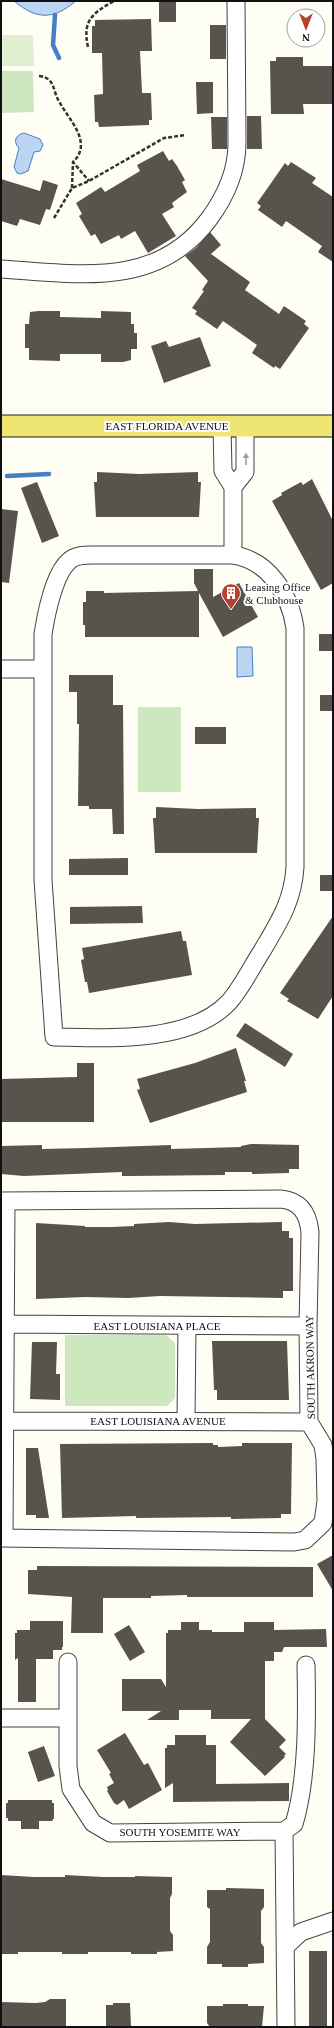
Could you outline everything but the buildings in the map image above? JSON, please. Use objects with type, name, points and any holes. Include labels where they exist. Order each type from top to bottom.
[{"type":"main road","name":"EAST FLORIDA AVENUE","points":[[1,426],[333,426]]},
{"type":"street","points":[[1,269],[83,273],[135,270],[173,254],[191,239],[205,224],[224,196],[236,165],[236,1]]},
{"type":"street","points":[[222,426],[223,471],[233,487],[234,555]]},
{"type":"street","points":[[233,487],[245,472],[245,426]]},
{"type":"street","points":[[92,555],[234,555],[253,561],[272,576],[285,597],[294,619],[295,874],[291,898],[239,988],[219,1010],[191,1025],[156,1034],[133,1037],[54,1037],[43,880],[42,669],[43,634],[47,612],[62,569],[73,558],[92,555]]},
{"type":"street","points":[[1,669],[42,669]]},
{"type":"street","name":"SOUTH AKRON WAY","points":[[2,1538],[294,1542],[305,1540],[324,1523],[326,1502],[325,1459],[323,1445],[309,1422],[309,1220],[304,1211],[291,1200],[4,1201]]},
{"type":"street","points":[[2,1538],[6,1421],[4,1201]]},
{"type":"street","name":"EAST LOUISIANA PLACE","points":[[6,1324],[308,1326]]},
{"type":"street","points":[[186,1421],[187,1326]]},
{"type":"street","name":"EAST LOUISIANA AVENUE","points":[[6,1421],[309,1422]]},
{"type":"street","name":"SOUTH YOSEMITE WAY","points":[[68,1662],[68,1766],[71,1789],[93,1823],[110,1832],[284,1831]]},
{"type":"street","points":[[286,2027],[284,1831],[294,1824],[300,1794],[307,1716],[306,1665]]},
{"type":"street","points":[[1,1718],[68,1718]]},
{"type":"street","points":[[286,1945],[301,1932],[333,1921]]},
{"type":"path","points":[[88,47],[87,26],[92,14],[114,1]]},
{"type":"path","points":[[39,76],[50,79],[59,102],[79,133],[81,150],[79,156],[73,162],[72,188],[54,218]]},
{"type":"path","points":[[72,188],[164,138],[186,135]]},
{"type":"path","points":[[73,162],[89,180]]},
{"type":"green space","points":[[1,35],[33,35],[34,66],[1,66]]},
{"type":"green space","points":[[1,71],[33,71],[34,112],[1,113]]},
{"type":"green space","points":[[138,707],[181,707],[181,792],[138,792]]},
{"type":"green space","points":[[65,1335],[166,1335],[175,1343],[175,1398],[167,1406],[65,1406]]},
{"type":"water","points":[[14,1],[76,1],[60,12],[45,15],[30,12]]},
{"type":"water","points":[[24,133],[40,139],[43,145],[40,151],[34,152],[28,171],[21,174],[17,173],[14,167],[19,148],[16,143],[16,139],[19,135]]},
{"type":"water","points":[[237,647],[252,647],[253,676],[237,677]]},
{"type":"waterway","points":[[55,15],[53,45],[59,58]]},
{"type":"waterway","points":[[7,476],[49,474]]},
{"type":"place","name":"Leasing Office & Clubhouse","points":[[231,610]]}]
